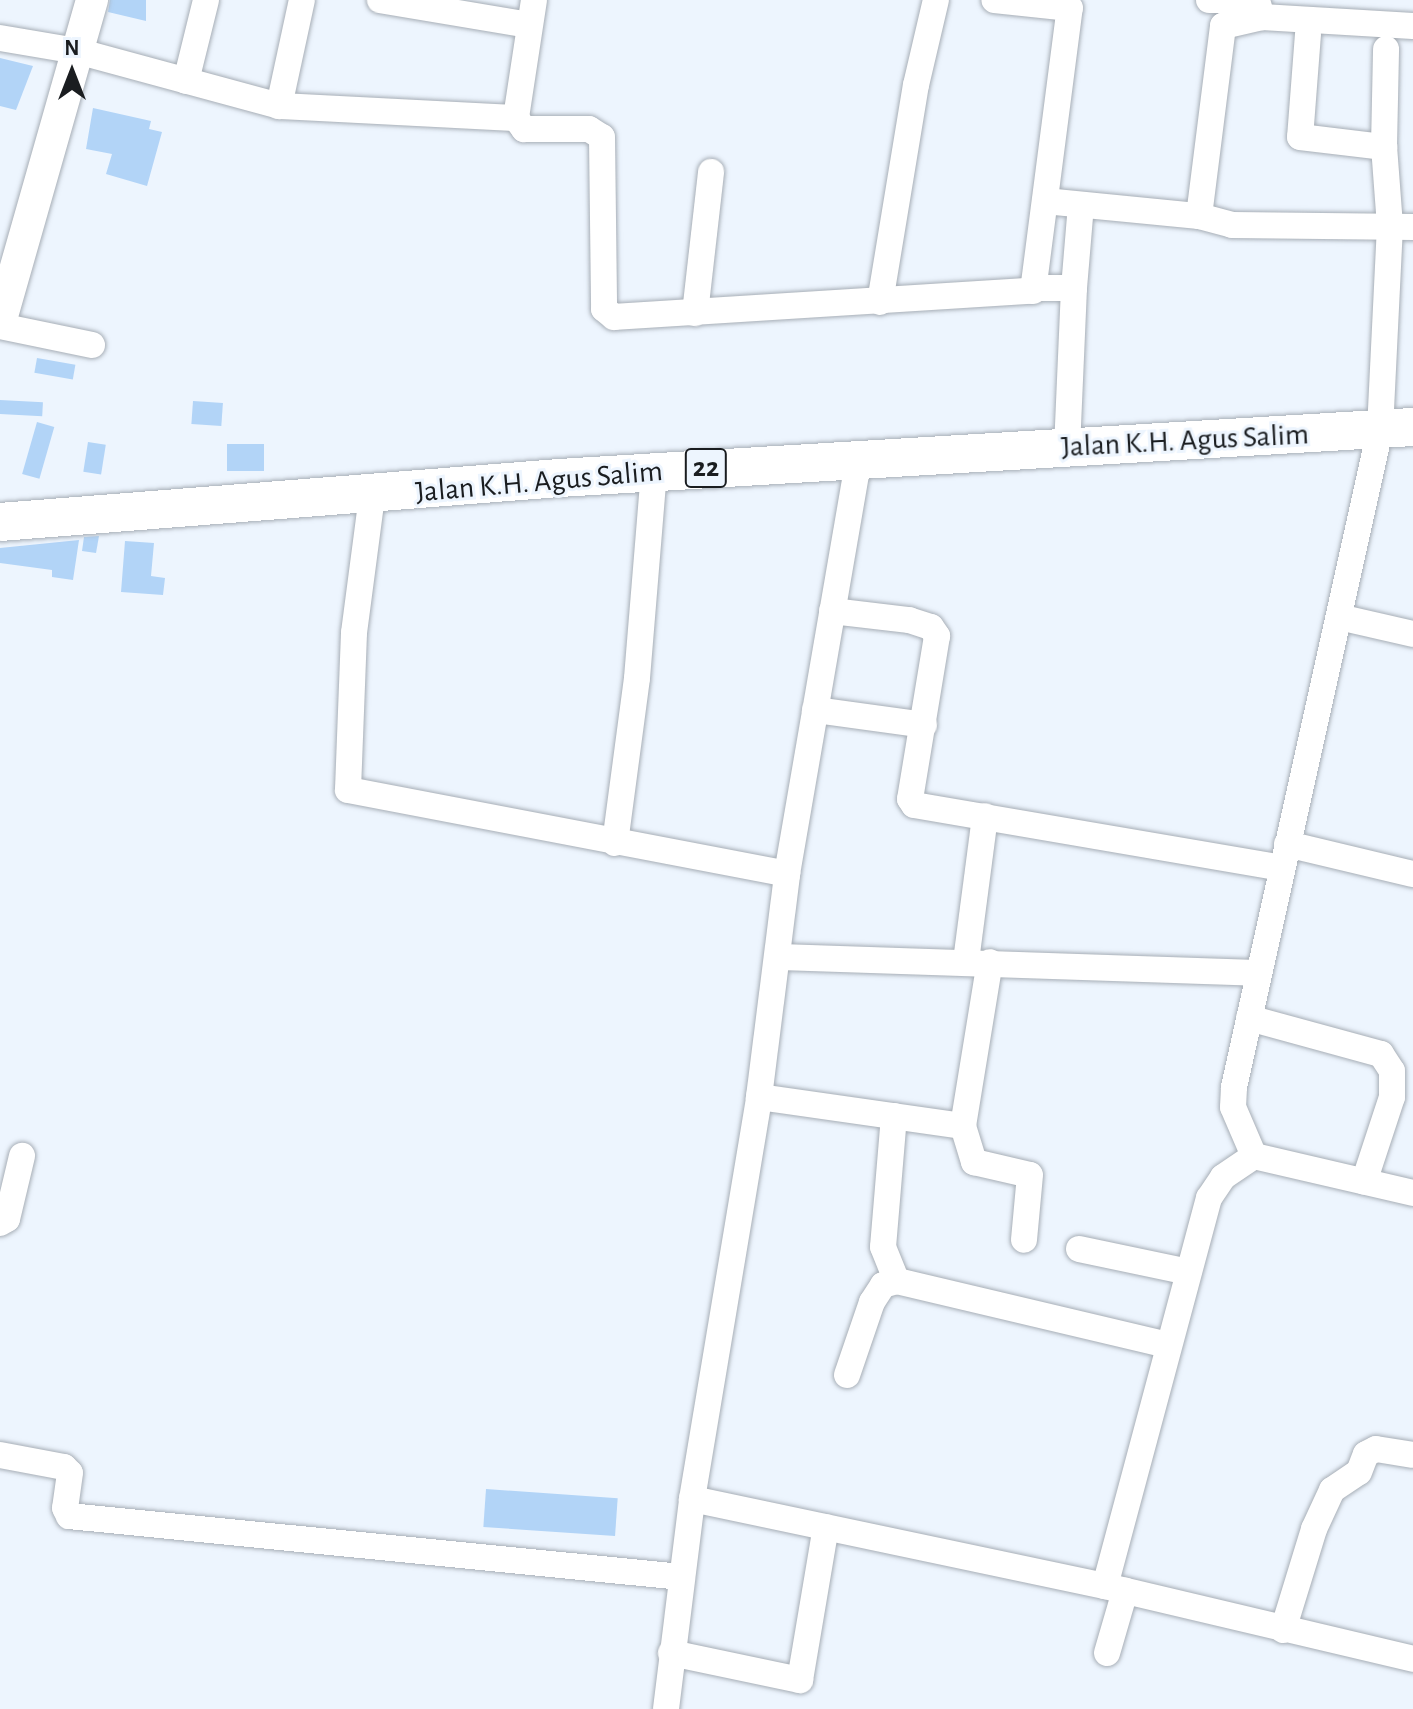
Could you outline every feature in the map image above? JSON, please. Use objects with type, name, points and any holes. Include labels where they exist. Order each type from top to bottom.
[{"type":"highway","name":"Jalan K.H. Agus Salim","points":[[0,522],[372,496],[654,472],[1396,428]]},
{"type":"main road","points":[[0,325],[6,277],[92,0]]},
{"type":"street","points":[[186,81],[206,0]]},
{"type":"street","points":[[279,106],[302,0]]},
{"type":"street","points":[[380,0],[531,12],[516,118],[524,129],[589,129],[602,137],[605,314],[695,313],[1024,293],[1034,288],[1074,288]]},
{"type":"street","points":[[880,302],[919,70],[936,0]]},
{"type":"street","points":[[994,0],[1070,8],[1034,288]]},
{"type":"street","points":[[1209,0],[1413,26]]},
{"type":"street","points":[[1199,216],[1223,26],[1258,6]]},
{"type":"street","points":[[1308,34],[1300,137],[1384,147]]},
{"type":"street","points":[[0,38],[77,51],[279,106],[516,118]]},
{"type":"street","points":[[1254,1156],[1232,1098],[1339,617],[1396,428],[1402,227],[1384,147],[1386,49]]},
{"type":"street","points":[[695,313],[711,172]]},
{"type":"street","points":[[1045,201],[1199,216],[1244,226],[1402,227]]},
{"type":"street","points":[[1067,448],[1081,205]]},
{"type":"street","points":[[0,325],[92,345]]},
{"type":"street","points":[[666,1709],[692,1499],[759,1097],[787,874],[859,459]]},
{"type":"street","points":[[615,843],[637,678],[654,472]]},
{"type":"street","points":[[372,496],[354,633],[348,790],[787,874]]},
{"type":"street","points":[[832,611],[931,627],[937,636],[910,799],[914,805],[1413,874]]},
{"type":"street","points":[[1339,617],[1413,634]]},
{"type":"street","points":[[815,710],[924,725]]},
{"type":"street","points":[[985,816],[978,962],[963,1126],[974,1162],[1030,1175],[1024,1240]]},
{"type":"street","points":[[778,957],[1259,973]]},
{"type":"street","points":[[1249,1018],[1381,1054],[1392,1071],[1392,1097],[1364,1182]]},
{"type":"street","points":[[759,1097],[963,1126]]},
{"type":"street","points":[[894,1116],[883,1247],[897,1281]]},
{"type":"street","points":[[0,1223],[7,1219],[22,1156]]},
{"type":"street","points":[[1254,1156],[1413,1193]]},
{"type":"street","points":[[1107,1653],[1115,1589],[1167,1345],[1214,1186],[1254,1156]]},
{"type":"street","points":[[1079,1249],[1189,1272]]},
{"type":"street","points":[[847,1375],[872,1302],[883,1285],[897,1281],[1167,1345]]},
{"type":"street","points":[[1283,1630],[1314,1529],[1332,1490],[1359,1472],[1366,1454],[1376,1449],[1413,1455]]},
{"type":"street","points":[[0,1455],[64,1467],[70,1473],[65,1508],[69,1516],[681,1577]]},
{"type":"street","points":[[692,1499],[1115,1589],[1413,1659]]},
{"type":"street","points":[[671,1653],[800,1680],[826,1527]]},
{"type":"building","points":[[110,0],[146,0],[146,21],[108,12]]},
{"type":"building","points":[[0,58],[33,66],[16,110],[0,106]]},
{"type":"building","points":[[93,108],[151,121],[149,129],[162,132],[147,186],[106,174],[112,154],[86,149]]},
{"type":"building","points":[[37,358],[75,365],[73,380],[34,373]]},
{"type":"building","points":[[0,400],[43,402],[42,416],[0,414]]},
{"type":"building","points":[[193,401],[223,403],[221,426],[191,424]]},
{"type":"building","points":[[37,422],[54,427],[39,479],[22,474]]},
{"type":"building","points":[[88,442],[106,445],[101,474],[83,472]]},
{"type":"building","points":[[227,444],[264,444],[264,471],[227,471]]},
{"type":"building","points":[[99,536],[96,553],[82,551],[84,537]]},
{"type":"building","points":[[79,540],[73,580],[52,577],[52,570],[0,563],[0,548]]},
{"type":"building","points":[[125,541],[154,543],[151,576],[165,578],[163,595],[121,592]]},
{"type":"building","points":[[486,1489],[618,1498],[615,1536],[483,1527]]}]
